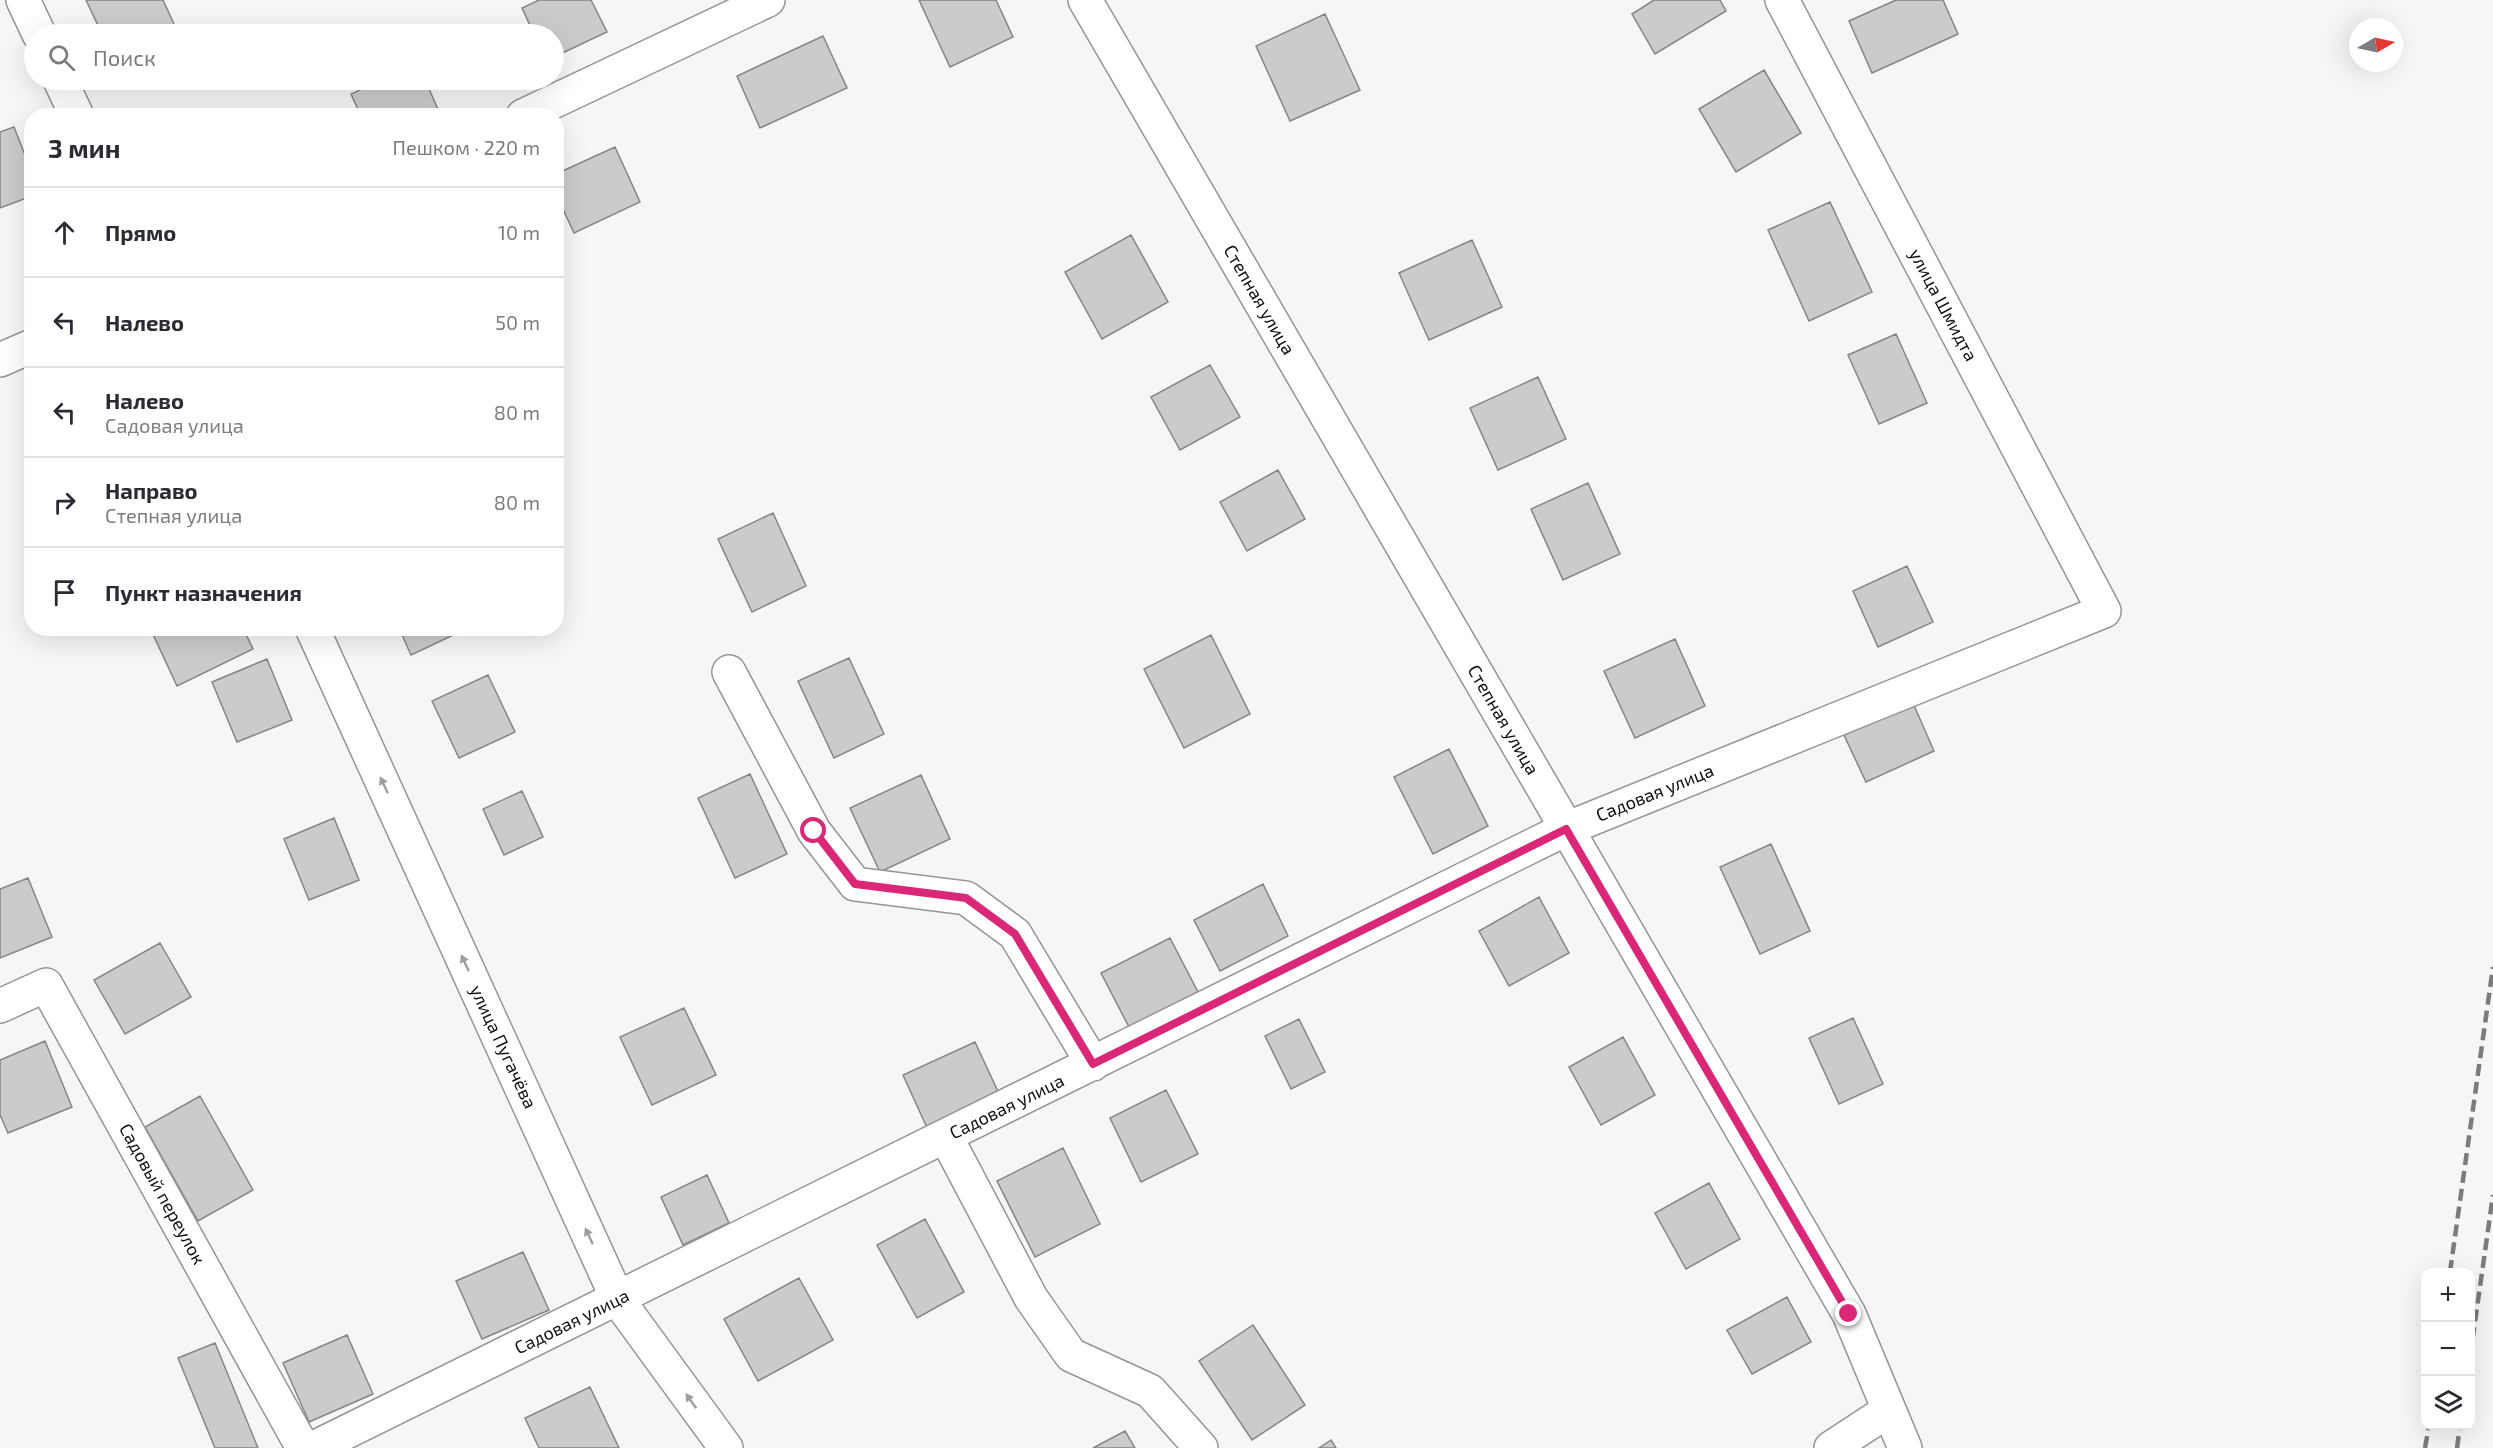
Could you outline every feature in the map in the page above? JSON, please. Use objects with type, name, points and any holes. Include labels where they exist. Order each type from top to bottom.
[{"type":"street","points":[[23,0],[34,24]]},
{"type":"street","points":[[539,108],[768,0]]},
{"type":"street","name":"Степная улица","points":[[1085,0],[1849,1314],[1905,1448]]},
{"type":"street","name":"улица Шмидта","points":[[1782,0],[2104,611]]},
{"type":"street","points":[[65,90],[73,108]]},
{"type":"street","points":[[0,360],[24,350]]},
{"type":"street","name":"Садовая улица","points":[[314,1448],[618,1300],[1566,829],[2104,611]]},
{"type":"street","name":"улица Пугачёва","points":[[316,636],[618,1300],[726,1448]]},
{"type":"street","points":[[729,672],[814,831],[855,884],[966,898],[1015,934],[1093,1064]]},
{"type":"street","name":"Садовый переулок","points":[[0,1006],[46,984],[303,1448]]},
{"type":"street","points":[[946,1137],[1031,1298],[1071,1355],[1150,1391],[1202,1448]]},
{"type":"street","points":[[1831,1448],[1889,1410]]},
{"type":"building","points":[[86,0],[163,0],[174,24],[97,24]]},
{"type":"building","points":[[539,0],[591,0],[607,32],[564,52],[564,24],[529,24],[522,8]]},
{"type":"building","points":[[919,0],[996,0],[1013,37],[950,67]]},
{"type":"building","points":[[1654,0],[1720,0],[1726,11],[1655,54],[1632,14]]},
{"type":"building","points":[[1896,0],[1943,0],[1958,34],[1872,73],[1849,21]]},
{"type":"building","points":[[1325,14],[1360,90],[1290,121],[1256,46]]},
{"type":"building","points":[[823,36],[847,88],[760,128],[737,76]]},
{"type":"building","points":[[1764,70],[1801,133],[1736,172],[1699,109]]},
{"type":"building","points":[[360,90],[429,90],[437,108],[357,108],[351,94]]},
{"type":"building","points":[[14,127],[24,153],[24,199],[0,208],[0,132]]},
{"type":"building","points":[[615,147],[640,202],[574,233],[564,211],[564,170]]},
{"type":"building","points":[[1830,202],[1872,292],[1809,321],[1768,230]]},
{"type":"building","points":[[1131,235],[1168,302],[1102,339],[1065,272]]},
{"type":"building","points":[[1472,240],[1502,307],[1429,340],[1399,273]]},
{"type":"building","points":[[1896,334],[1927,403],[1879,424],[1848,355]]},
{"type":"building","points":[[1210,365],[1240,417],[1180,450],[1151,397]]},
{"type":"building","points":[[1538,377],[1566,439],[1498,470],[1470,408]]},
{"type":"building","points":[[1278,470],[1305,519],[1247,551],[1220,502]]},
{"type":"building","points":[[1588,483],[1620,554],[1563,580],[1531,509]]},
{"type":"building","points":[[773,513],[806,586],[752,612],[718,539]]},
{"type":"building","points":[[1907,566],[1933,622],[1878,647],[1853,591]]},
{"type":"building","points":[[1211,635],[1250,714],[1184,748],[1144,669]]},
{"type":"building","points":[[154,636],[247,636],[253,649],[177,686]]},
{"type":"building","points":[[403,636],[451,636],[411,655]]},
{"type":"building","points":[[1675,639],[1705,706],[1635,738],[1604,671]]},
{"type":"building","points":[[849,658],[884,734],[834,758],[798,681]]},
{"type":"building","points":[[267,659],[292,720],[237,742],[212,682]]},
{"type":"building","points":[[488,675],[515,732],[459,758],[432,701]]},
{"type":"building","points":[[1913,703],[1934,751],[1866,782],[1844,735]]},
{"type":"building","points":[[1449,749],[1488,826],[1433,854],[1394,777]]},
{"type":"building","points":[[750,774],[787,854],[735,878],[698,798]]},
{"type":"building","points":[[921,775],[950,839],[880,872],[850,808]]},
{"type":"building","points":[[522,791],[543,837],[504,855],[483,809]]},
{"type":"building","points":[[334,818],[359,880],[309,900],[284,839]]},
{"type":"building","points":[[1771,844],[1810,931],[1760,954],[1720,867]]},
{"type":"building","points":[[28,878],[52,937],[0,958],[0,889]]},
{"type":"building","points":[[1263,884],[1288,936],[1220,971],[1194,920]]},
{"type":"building","points":[[1539,897],[1569,953],[1509,986],[1479,931]]},
{"type":"building","points":[[1170,938],[1198,992],[1129,1027],[1101,973]]},
{"type":"building","points":[[160,943],[191,997],[125,1034],[94,980]]},
{"type":"building","points":[[684,1008],[716,1075],[652,1105],[620,1037]]},
{"type":"building","points":[[1853,1018],[1883,1084],[1839,1104],[1809,1038]]},
{"type":"building","points":[[1299,1019],[1325,1072],[1291,1089],[1265,1036]]},
{"type":"building","points":[[1623,1037],[1655,1095],[1601,1125],[1569,1067]]},
{"type":"building","points":[[45,1041],[72,1107],[8,1133],[0,1115],[0,1060]]},
{"type":"building","points":[[975,1042],[1001,1098],[929,1132],[903,1075]]},
{"type":"building","points":[[1166,1090],[1198,1154],[1141,1182],[1110,1118]]},
{"type":"building","points":[[200,1096],[253,1190],[198,1221],[145,1127]]},
{"type":"building","points":[[1063,1148],[1100,1224],[1035,1257],[997,1181]]},
{"type":"building","points":[[707,1175],[729,1223],[683,1245],[661,1197]]},
{"type":"building","points":[[1709,1183],[1740,1239],[1686,1269],[1655,1213]]},
{"type":"building","points":[[925,1219],[964,1292],[917,1318],[877,1245]]},
{"type":"building","points":[[523,1252],[549,1310],[482,1339],[456,1281]]},
{"type":"building","points":[[799,1278],[833,1340],[758,1381],[724,1319]]},
{"type":"building","points":[[1787,1297],[1811,1342],[1752,1374],[1727,1330]]},
{"type":"building","points":[[1253,1325],[1305,1405],[1252,1440],[1199,1361]]},
{"type":"building","points":[[347,1335],[373,1394],[309,1422],[283,1363]]},
{"type":"building","points":[[215,1343],[258,1448],[215,1448],[178,1358]]},
{"type":"building","points":[[590,1387],[619,1448],[539,1448],[525,1418]]},
{"type":"building","points":[[1125,1431],[1135,1448],[1093,1448]]},
{"type":"building","points":[[1331,1440],[1336,1448],[1319,1448]]},
{"type":"railway","points":[[2451,1268],[2493,967]]},
{"type":"railway","points":[[2475,1322],[2493,1195]]},
{"type":"railway","points":[[2425,1448],[2428,1430]]},
{"type":"railway","points":[[2457,1448],[2459,1430]]},
{"type":"route","points":[[814,831],[855,884],[966,898],[1015,934],[1093,1064],[1566,829],[1849,1314]]}]
